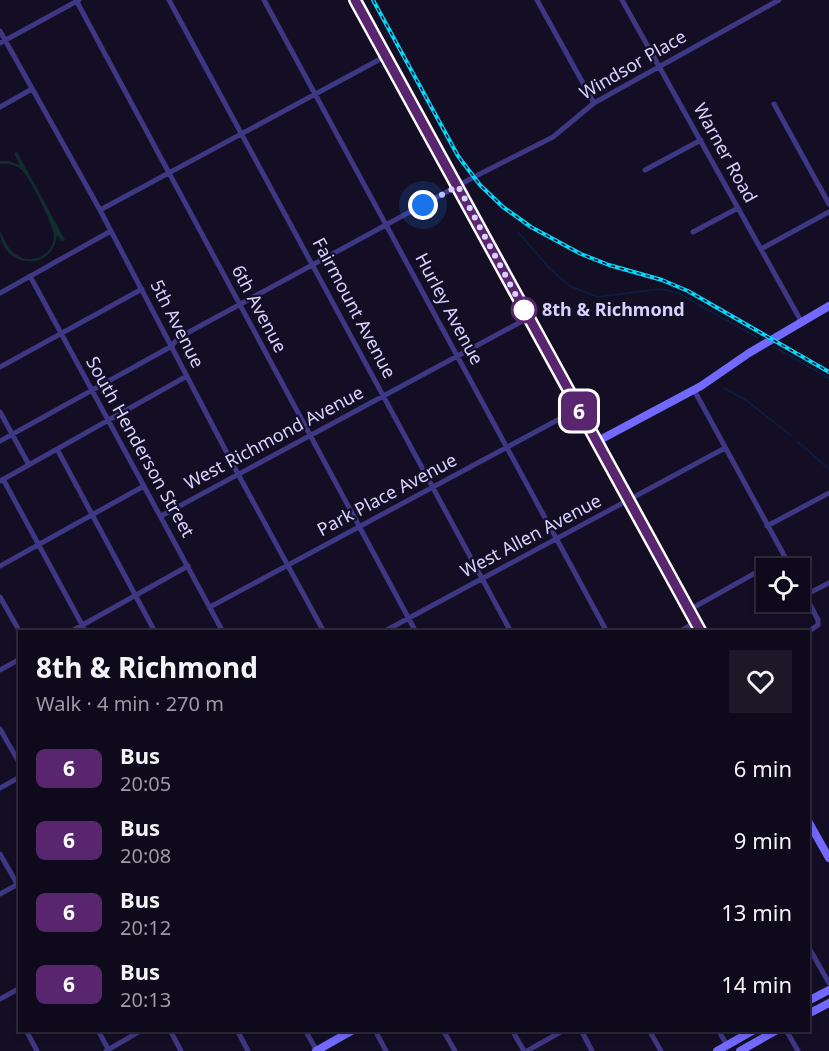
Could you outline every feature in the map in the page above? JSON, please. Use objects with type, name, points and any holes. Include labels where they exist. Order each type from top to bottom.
[{"type":"main road","points":[[355,0],[700,630]]},
{"type":"main road","points":[[596,442],[694,390],[749,353],[829,306]]},
{"type":"main road","points":[[810,824],[826,846],[829,858]]},
{"type":"main road","points":[[810,1000],[829,990]]},
{"type":"main road","points":[[810,1013],[829,1003]]},
{"type":"main road","points":[[316,1051],[349,1032]]},
{"type":"main road","points":[[717,1051],[750,1032]]},
{"type":"main road","points":[[740,1051],[773,1032]]},
{"type":"street","points":[[3,42],[77,0]]},
{"type":"street","name":"6th Avenue","points":[[77,0],[415,630]]},
{"type":"street","name":"Fairmount Avenue","points":[[169,0],[314,264],[510,630]]},
{"type":"street","name":"Hurley Avenue","points":[[264,0],[606,630]]},
{"type":"street","points":[[537,0],[594,103]]},
{"type":"street","name":"Warner Road","points":[[622,0],[761,249],[798,323]]},
{"type":"street","name":"Windsor Place","points":[[0,441],[172,346],[178,338],[474,177],[553,137],[594,103],[779,0]]},
{"type":"street","name":"5th Avenue","points":[[0,31],[3,42],[33,89],[100,210],[238,474],[323,630]]},
{"type":"street","points":[[100,210],[386,56]]},
{"type":"street","points":[[0,107],[33,89]]},
{"type":"street","points":[[774,104],[829,204]]},
{"type":"street","points":[[645,170],[701,140]]},
{"type":"street","points":[[693,232],[738,208]]},
{"type":"street","points":[[761,249],[829,212]]},
{"type":"street","points":[[0,293],[111,231]]},
{"type":"street","name":"South Henderson Street","points":[[30,276],[222,630]]},
{"type":"street","points":[[0,367],[142,289]]},
{"type":"street","name":"West Richmond Avenue","points":[[160,516],[528,318]]},
{"type":"street","points":[[85,630],[2,480],[187,375]]},
{"type":"street","points":[[689,610],[784,557],[694,390]]},
{"type":"street","name":"Park Place Avenue","points":[[210,607],[578,409]]},
{"type":"street","points":[[0,412],[29,465]]},
{"type":"street","name":"West Allen Avenue","points":[[387,630],[725,448]]},
{"type":"street","points":[[57,449],[153,630]]},
{"type":"street","points":[[0,566],[144,486]]},
{"type":"street","points":[[767,525],[829,493]]},
{"type":"street","points":[[73,630],[188,566]]},
{"type":"street","points":[[810,592],[829,583]]},
{"type":"street","points":[[0,597],[19,630]]},
{"type":"street","points":[[810,605],[819,623],[810,631]]},
{"type":"street","points":[[682,630],[696,622]]},
{"type":"street","points":[[0,670],[18,660]]},
{"type":"street","points":[[0,729],[18,760]]},
{"type":"street","points":[[0,788],[18,778]]},
{"type":"street","points":[[0,854],[18,884]]},
{"type":"street","points":[[0,894],[18,886]]},
{"type":"street","points":[[810,950],[829,983]]},
{"type":"street","points":[[0,999],[18,989]]},
{"type":"street","points":[[27,1032],[37,1051]]},
{"type":"street","points":[[99,1032],[108,1051],[139,1032]]},
{"type":"street","points":[[171,1032],[181,1051]]},
{"type":"street","points":[[238,1032],[248,1051]]},
{"type":"street","points":[[306,1032],[316,1051]]},
{"type":"street","points":[[376,1032],[386,1051]]},
{"type":"street","points":[[445,1032],[455,1051]]},
{"type":"street","points":[[513,1032],[525,1051],[560,1032]]},
{"type":"street","points":[[582,1032],[592,1051]]},
{"type":"street","points":[[650,1032],[660,1051]]},
{"type":"street","points":[[719,1032],[727,1045]]},
{"type":"street","points":[[787,1032],[798,1051]]},
{"type":"green space","points":[[17,152],[65,240],[62,241],[57,235],[53,248],[37,261],[17,258],[8,252],[2,243],[0,231],[13,252],[27,259],[40,257],[53,244],[51,223],[26,175],[15,166],[0,164],[0,161],[8,161],[20,165],[14,153]]},
{"type":"waterway","points":[[519,233],[551,270],[570,286],[597,297],[661,289],[678,293],[758,338]]},
{"type":"waterway","points":[[774,347],[829,378]]},
{"type":"waterway","points":[[724,388],[747,401],[792,436]]},
{"type":"waterway","points":[[798,442],[829,469]]},
{"type":"railway","points":[[373,0],[458,156],[480,185],[503,207],[531,227],[581,254],[609,265],[662,280],[688,291],[829,372]]},
{"type":"bus line","name":"6","points":[[355,0],[700,630]]},
{"type":"place","name":"8th & Richmond","points":[[524,310]]},
{"type":"route","points":[[423,205],[458,186],[528,318],[524,310]]}]
